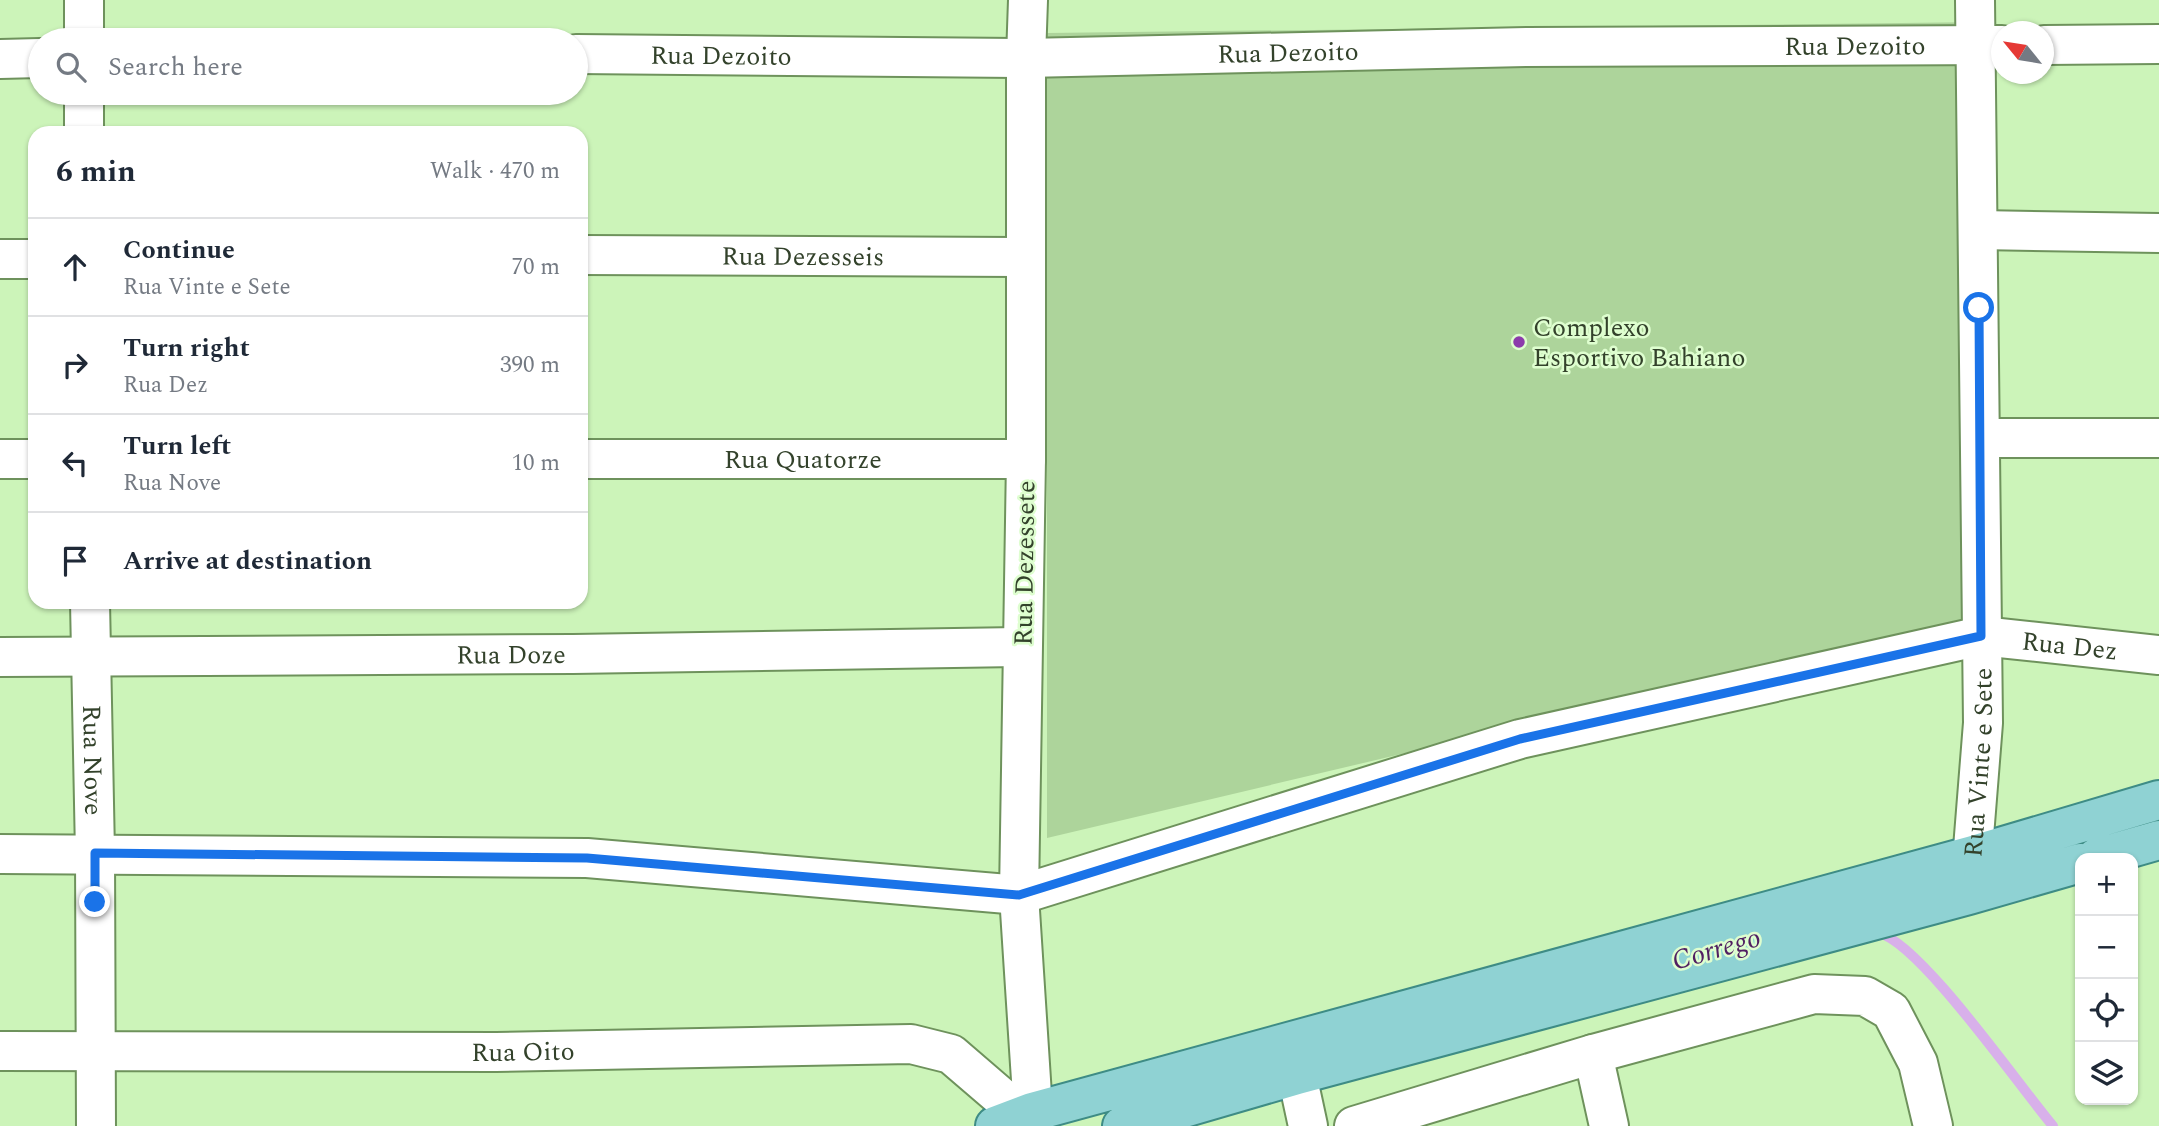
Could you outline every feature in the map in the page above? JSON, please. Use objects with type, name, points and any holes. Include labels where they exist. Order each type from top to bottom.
[{"type":"main road","points":[[1021,1120],[2158,804]]},
{"type":"main road","points":[[2114,853],[2159,840]]},
{"type":"main road","points":[[1122,1126],[1297,1075],[2075,864]]},
{"type":"street","points":[[84,0],[84,28]]},
{"type":"street","name":"Rua Dezessete","points":[[1021,1120],[1019,895],[1027,459],[1028,0]]},
{"type":"street","name":"Rua Vinte e Sete","points":[[1969,895],[1983,723],[1979,230],[1989,45],[1975,0]]},
{"type":"street","points":[[2054,45],[2159,44]]},
{"type":"street","name":"Rua Dezoito","points":[[588,54],[1026,58],[1527,47],[1989,45]]},
{"type":"street","points":[[0,59],[28,58]]},
{"type":"street","points":[[84,105],[84,126]]},
{"type":"street","points":[[1979,230],[2159,233]]},
{"type":"street","name":"Rua Dezesseis","points":[[588,255],[1026,257]]},
{"type":"street","points":[[0,259],[28,259]]},
{"type":"street","points":[[1980,438],[2159,438]]},
{"type":"street","points":[[0,459],[28,459]]},
{"type":"street","name":"Rua Quatorze","points":[[588,459],[1027,459]]},
{"type":"street","name":"Rua Nove","points":[[90,609],[95,853],[96,1126]]},
{"type":"street","name":"Rua Dez","points":[[0,854],[587,858],[1019,895],[1520,739],[1981,636],[2159,655]]},
{"type":"street","name":"Rua Doze","points":[[0,657],[573,654],[1022,647]]},
{"type":"street","points":[[1354,1126],[1593,1054],[1814,994],[1866,996],[1891,1011],[1918,1063],[1933,1126]]},
{"type":"street","name":"Rua Oito","points":[[0,1051],[496,1052],[911,1044],[951,1054],[1021,1120]]},
{"type":"street","points":[[1593,1054],[1609,1126]]},
{"type":"street","points":[[1297,1075],[1308,1126]]},
{"type":"green space","name":"Complexo Esportivo Bahiano","points":[[1984,22],[1996,615],[1047,838],[1047,33]]},
{"type":"waterway","name":"Corrego","points":[[1879,933],[1897,943],[1944,988],[2053,1126]]},
{"type":"place","name":"Complexo Esportivo Bahiano","points":[[1519,342]]},
{"type":"route","points":[[95,902],[95,853],[587,858],[1019,895],[1520,739],[1981,636],[1979,308]]}]
